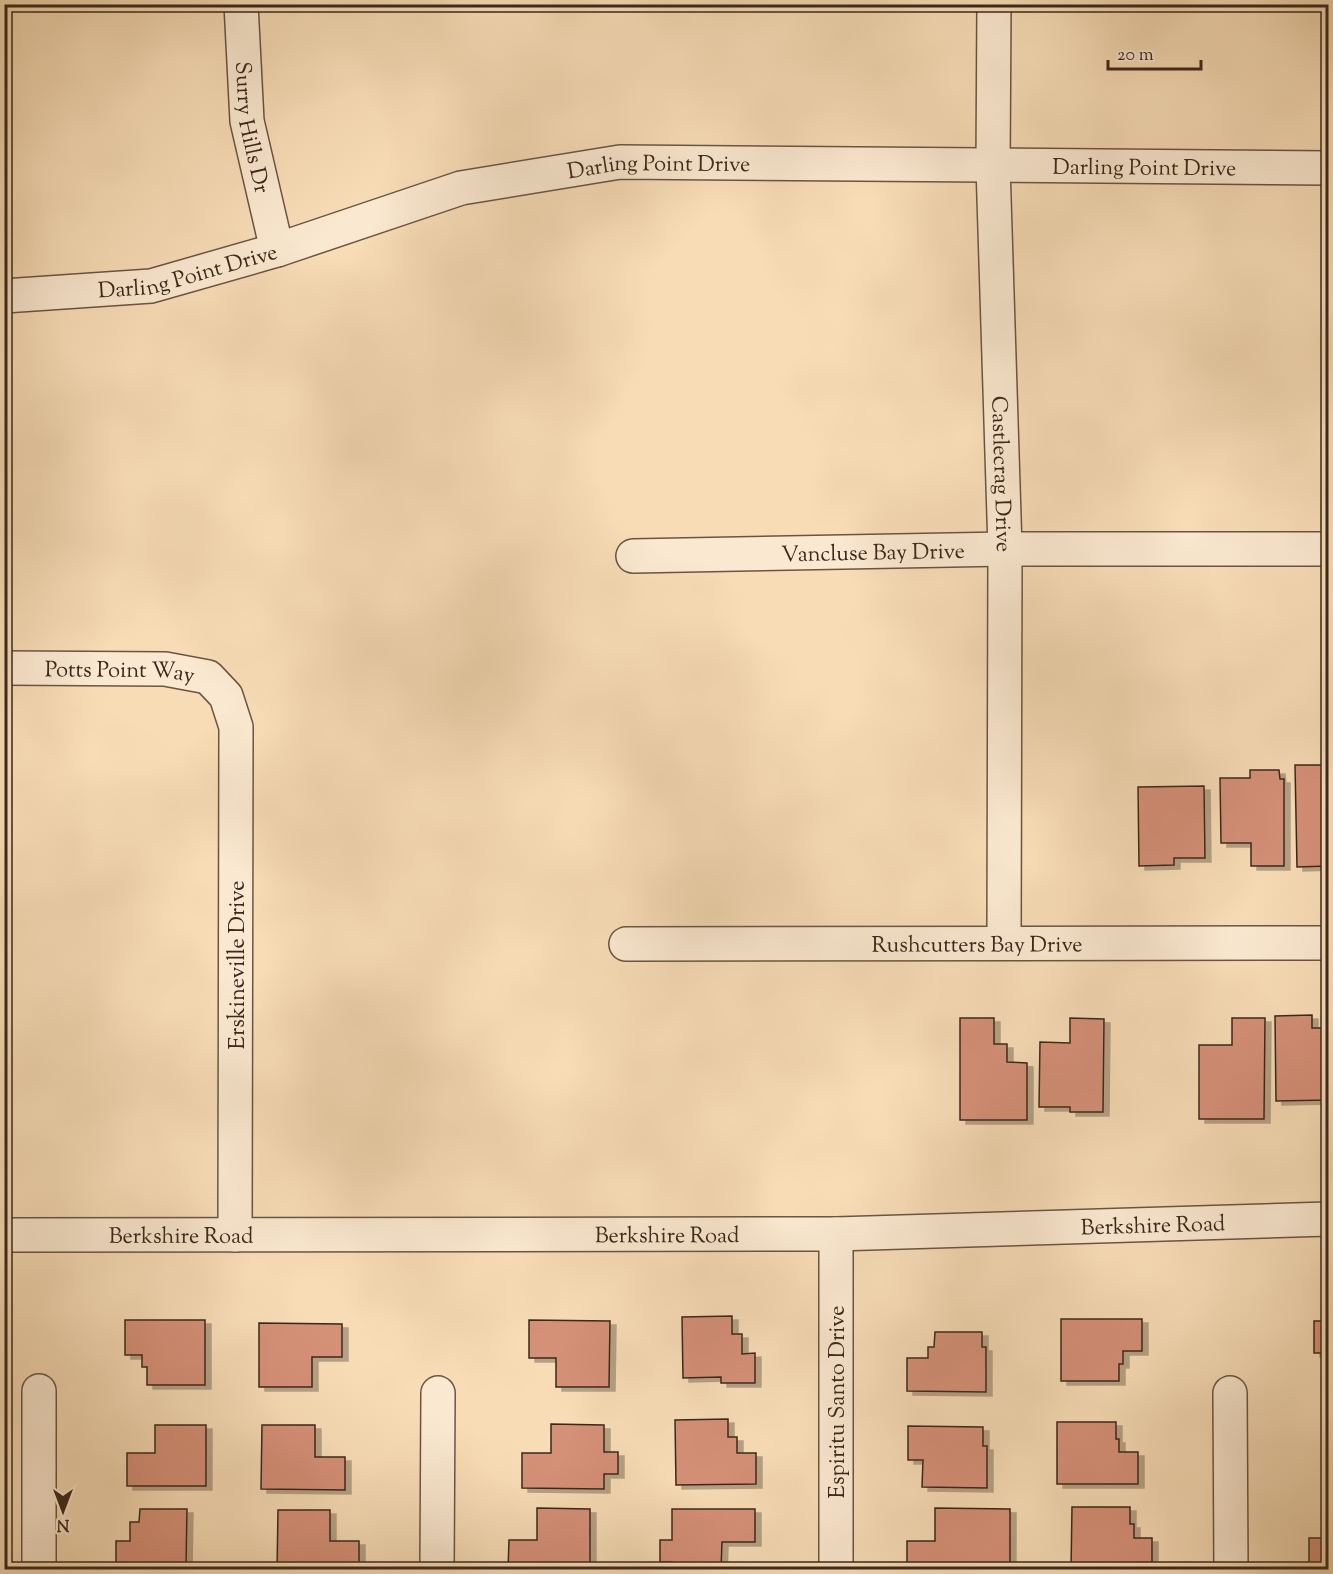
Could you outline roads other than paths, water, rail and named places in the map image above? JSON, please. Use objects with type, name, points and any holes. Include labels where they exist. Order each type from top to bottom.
[{"type":"street","name":"Surry Hills Dr","points":[[241,4],[247,121],[277,250]]},
{"type":"street","name":"Castlecrag Drive","points":[[994,4],[993,166],[1005,549],[1004,943]]},
{"type":"street","name":"Darling Point Drive","points":[[4,296],[151,286],[277,250],[461,188],[620,162],[1329,168]]},
{"type":"street","name":"Vancluse Bay Drive","points":[[633,556],[1005,549],[1329,549]]},
{"type":"street","name":"Potts Point Way","points":[[4,668],[165,669],[208,677],[226,696]]},
{"type":"street","name":"Erskineville Drive","points":[[226,696],[236,727],[235,1235]]},
{"type":"street","name":"Rushcutters Bay Drive","points":[[626,944],[1329,943]]},
{"type":"street","name":"Berkshire Road","points":[[4,1235],[836,1234],[1329,1219]]},
{"type":"street","name":"Espiritu Santo Drive","points":[[836,1234],[836,1569]]},
{"type":"street","points":[[39,1391],[39,1569]]},
{"type":"street","points":[[437,1569],[438,1393]]},
{"type":"street","points":[[1230,1393],[1231,1569]]}]
